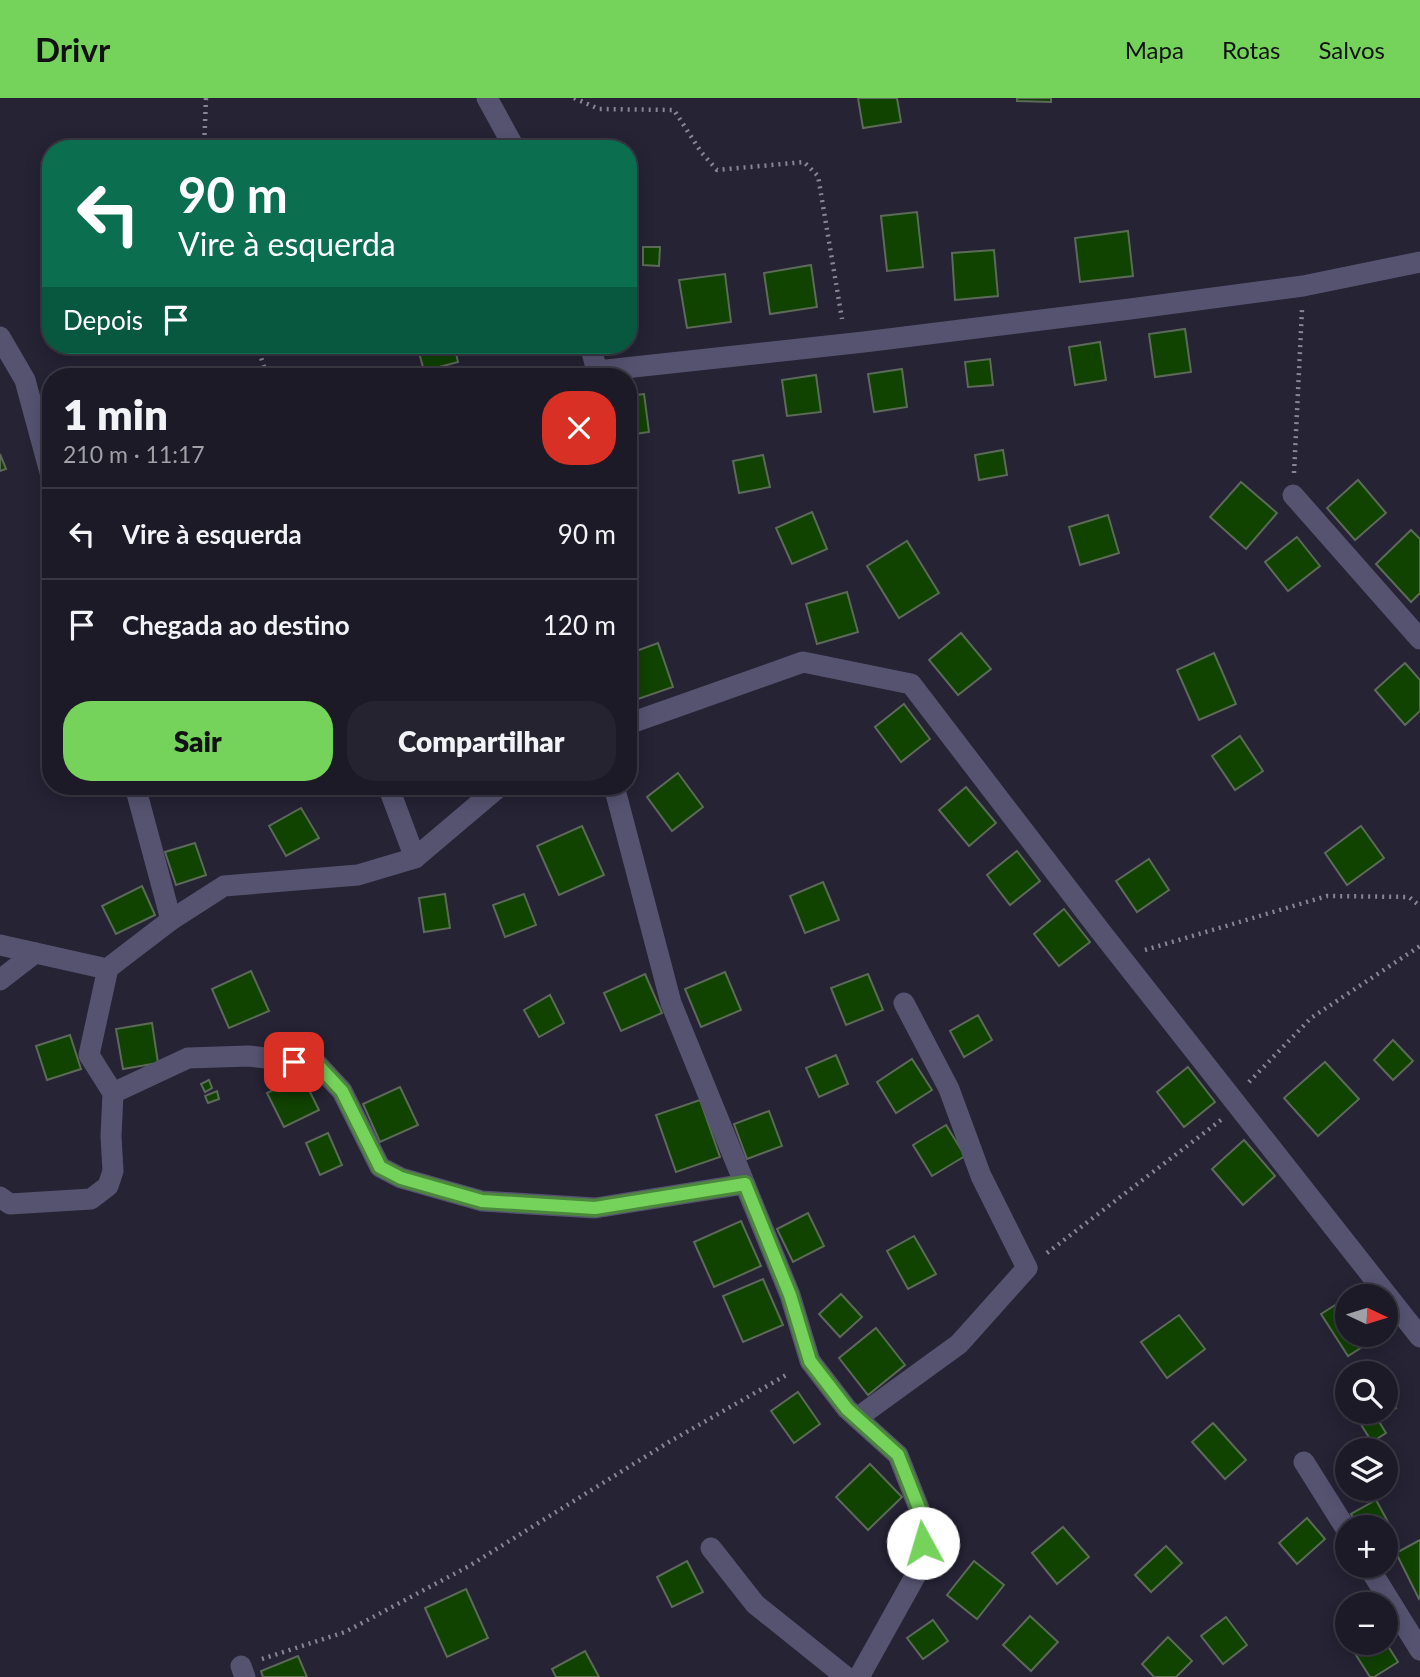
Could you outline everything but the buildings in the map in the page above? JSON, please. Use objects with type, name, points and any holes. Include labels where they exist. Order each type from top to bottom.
[{"type":"street","points":[[487,98],[510,140]]},
{"type":"street","points":[[616,368],[846,344],[1303,286],[1420,262]]},
{"type":"street","points":[[0,337],[25,380],[42,443]]},
{"type":"street","points":[[1293,495],[1420,639]]},
{"type":"street","points":[[637,721],[803,662],[911,684],[1121,958],[1420,1337]]},
{"type":"street","points":[[137,795],[171,920]]},
{"type":"street","points":[[391,795],[415,858]]},
{"type":"street","points":[[0,1198],[10,1205],[91,1199],[108,1186],[113,1171],[113,1094],[89,1055],[108,968],[171,920],[224,886],[358,875],[415,858],[489,795]]},
{"type":"street","points":[[616,795],[671,1003],[790,1295],[810,1361],[847,1409],[898,1455],[924,1521],[922,1564],[859,1677]]},
{"type":"street","points":[[0,945],[108,968]]},
{"type":"street","points":[[0,980],[35,953]]},
{"type":"street","points":[[856,1418],[959,1344],[1027,1268],[981,1176],[949,1089],[904,1003]]},
{"type":"street","points":[[113,1094],[188,1058],[249,1056],[317,1064],[342,1091],[380,1167],[401,1178],[471,1198],[482,1201],[595,1208],[745,1184]]},
{"type":"street","points":[[1304,1462],[1337,1515]]},
{"type":"street","points":[[711,1548],[755,1604],[846,1677]]},
{"type":"street","points":[[1375,1578],[1420,1650]]},
{"type":"path","points":[[204,140],[206,98]]},
{"type":"path","points":[[574,98],[599,109],[674,110],[701,152],[717,170],[804,162],[818,176],[846,344]]},
{"type":"path","points":[[1293,495],[1303,286]]},
{"type":"path","points":[[1121,958],[1327,896],[1409,897],[1420,906]]},
{"type":"path","points":[[1027,1268],[1235,1103],[1311,1018],[1420,946]]},
{"type":"path","points":[[243,1671],[345,1633],[469,1566],[669,1442],[810,1361]]},
{"type":"route","points":[[294,1062],[317,1064],[342,1091],[380,1167],[401,1178],[482,1201],[595,1208],[745,1184],[790,1295],[810,1361],[847,1409],[898,1455],[924,1521],[923,1543]]}]
